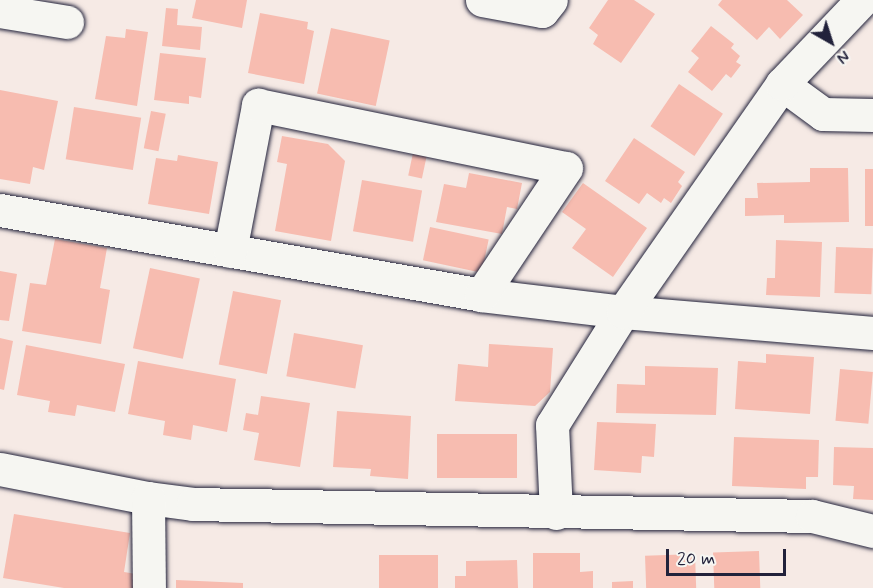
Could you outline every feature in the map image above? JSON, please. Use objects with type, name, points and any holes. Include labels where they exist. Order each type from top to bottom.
[{"type":"street","points":[[482,0],[542,11],[551,0]]},
{"type":"street","points":[[556,513],[552,425],[623,312],[782,84],[862,0]]},
{"type":"street","points":[[0,10],[68,22]]},
{"type":"street","points":[[782,84],[823,114],[873,115]]},
{"type":"street","points":[[230,251],[258,105],[566,168],[481,295]]},
{"type":"street","points":[[0,210],[481,295],[623,312],[873,333]]},
{"type":"street","points":[[0,469],[148,498],[193,504],[556,513],[812,516],[873,531]]},
{"type":"street","points":[[148,498],[149,588]]},
{"type":"building","points":[[196,0],[247,0],[242,28],[192,18]]},
{"type":"building","points":[[608,0],[634,0],[655,14],[621,63],[593,44],[598,35],[589,28]]},
{"type":"building","points":[[722,0],[787,0],[803,15],[780,39],[769,27],[757,40],[718,5]]},
{"type":"building","points":[[166,8],[178,9],[177,25],[202,27],[200,50],[162,46]]},
{"type":"building","points":[[260,13],[308,22],[307,29],[314,31],[304,84],[248,73]]},
{"type":"building","points":[[711,26],[734,44],[731,48],[740,56],[736,62],[741,65],[731,78],[726,74],[712,91],[688,72],[699,58],[691,51]]},
{"type":"building","points":[[331,28],[390,40],[376,106],[317,94]]},
{"type":"building","points":[[126,29],[148,32],[137,106],[95,99],[106,36],[125,38]]},
{"type":"building","points":[[160,53],[206,58],[201,98],[189,96],[189,104],[154,100]]},
{"type":"building","points":[[679,84],[723,114],[694,156],[650,126]]},
{"type":"building","points":[[0,90],[58,101],[44,170],[33,167],[30,184],[0,179]]},
{"type":"building","points":[[74,107],[141,118],[133,170],[66,159]]},
{"type":"building","points":[[151,111],[166,114],[158,151],[144,148]]},
{"type":"building","points":[[282,136],[328,144],[345,161],[331,241],[275,231],[287,164],[277,162]]},
{"type":"building","points":[[634,138],[685,172],[678,182],[682,186],[671,203],[664,198],[661,203],[647,193],[639,204],[605,181]]},
{"type":"building","points":[[413,153],[427,156],[422,178],[408,175]]},
{"type":"building","points":[[178,155],[218,162],[209,214],[148,204],[156,158],[177,161]]},
{"type":"building","points":[[810,168],[848,168],[849,222],[784,223],[784,215],[745,216],[745,198],[758,198],[757,183],[810,182]]},
{"type":"building","points":[[865,169],[873,169],[873,226],[865,226]]},
{"type":"building","points":[[469,173],[522,183],[517,209],[507,207],[502,234],[436,222],[444,184],[466,188]]},
{"type":"building","points":[[362,180],[422,191],[413,242],[353,231]]},
{"type":"building","points":[[583,183],[647,228],[613,277],[572,248],[586,229],[562,212]]},
{"type":"building","points":[[430,227],[489,239],[482,273],[423,260]]},
{"type":"building","points":[[55,239],[107,248],[100,288],[110,290],[101,344],[22,331],[30,283],[46,285]]},
{"type":"building","points":[[776,240],[822,242],[820,297],[766,295],[767,278],[775,278]]},
{"type":"building","points":[[836,247],[873,248],[871,294],[834,293]]},
{"type":"building","points":[[150,268],[200,279],[183,359],[133,348]]},
{"type":"building","points":[[0,271],[17,274],[9,321],[0,320]]},
{"type":"building","points":[[233,291],[281,300],[267,374],[219,365]]},
{"type":"building","points":[[294,333],[363,345],[355,388],[286,376]]},
{"type":"building","points":[[0,338],[13,341],[4,390],[0,389]]},
{"type":"building","points":[[489,344],[553,348],[550,392],[535,406],[455,401],[458,364],[488,367]]},
{"type":"building","points":[[26,345],[125,364],[115,412],[77,405],[75,416],[48,412],[50,401],[17,395]]},
{"type":"building","points":[[766,354],[814,357],[810,414],[735,409],[738,361],[766,363]]},
{"type":"building","points":[[138,361],[236,379],[227,432],[193,425],[191,440],[163,435],[165,421],[128,414]]},
{"type":"building","points":[[645,366],[718,368],[716,415],[616,413],[617,384],[645,385]]},
{"type":"building","points":[[840,369],[873,372],[868,424],[835,421]]},
{"type":"building","points":[[261,396],[310,403],[300,467],[254,460],[259,433],[243,430],[246,413],[258,415]]},
{"type":"building","points":[[337,411],[411,416],[408,479],[370,476],[371,469],[333,467]]},
{"type":"building","points":[[597,422],[656,424],[654,457],[642,456],[641,473],[594,470]]},
{"type":"building","points":[[437,434],[517,434],[517,478],[437,478]]},
{"type":"building","points":[[734,437],[819,440],[818,477],[806,477],[806,489],[732,486]]},
{"type":"building","points":[[834,447],[873,448],[873,500],[853,499],[854,486],[833,485]]},
{"type":"building","points":[[14,514],[130,533],[124,572],[136,574],[134,588],[64,588],[3,578]]},
{"type":"building","points":[[759,551],[760,588],[714,588],[713,553]]},
{"type":"building","points":[[533,553],[580,553],[580,572],[593,571],[593,588],[533,588]]},
{"type":"building","points":[[695,554],[696,588],[646,588],[645,556]]},
{"type":"building","points":[[379,555],[438,555],[438,588],[379,588]]},
{"type":"building","points":[[517,560],[518,588],[455,588],[455,576],[466,576],[466,561]]},
{"type":"building","points":[[176,580],[243,583],[243,588],[176,588]]},
{"type":"building","points":[[633,581],[633,588],[612,588],[612,582]]}]
